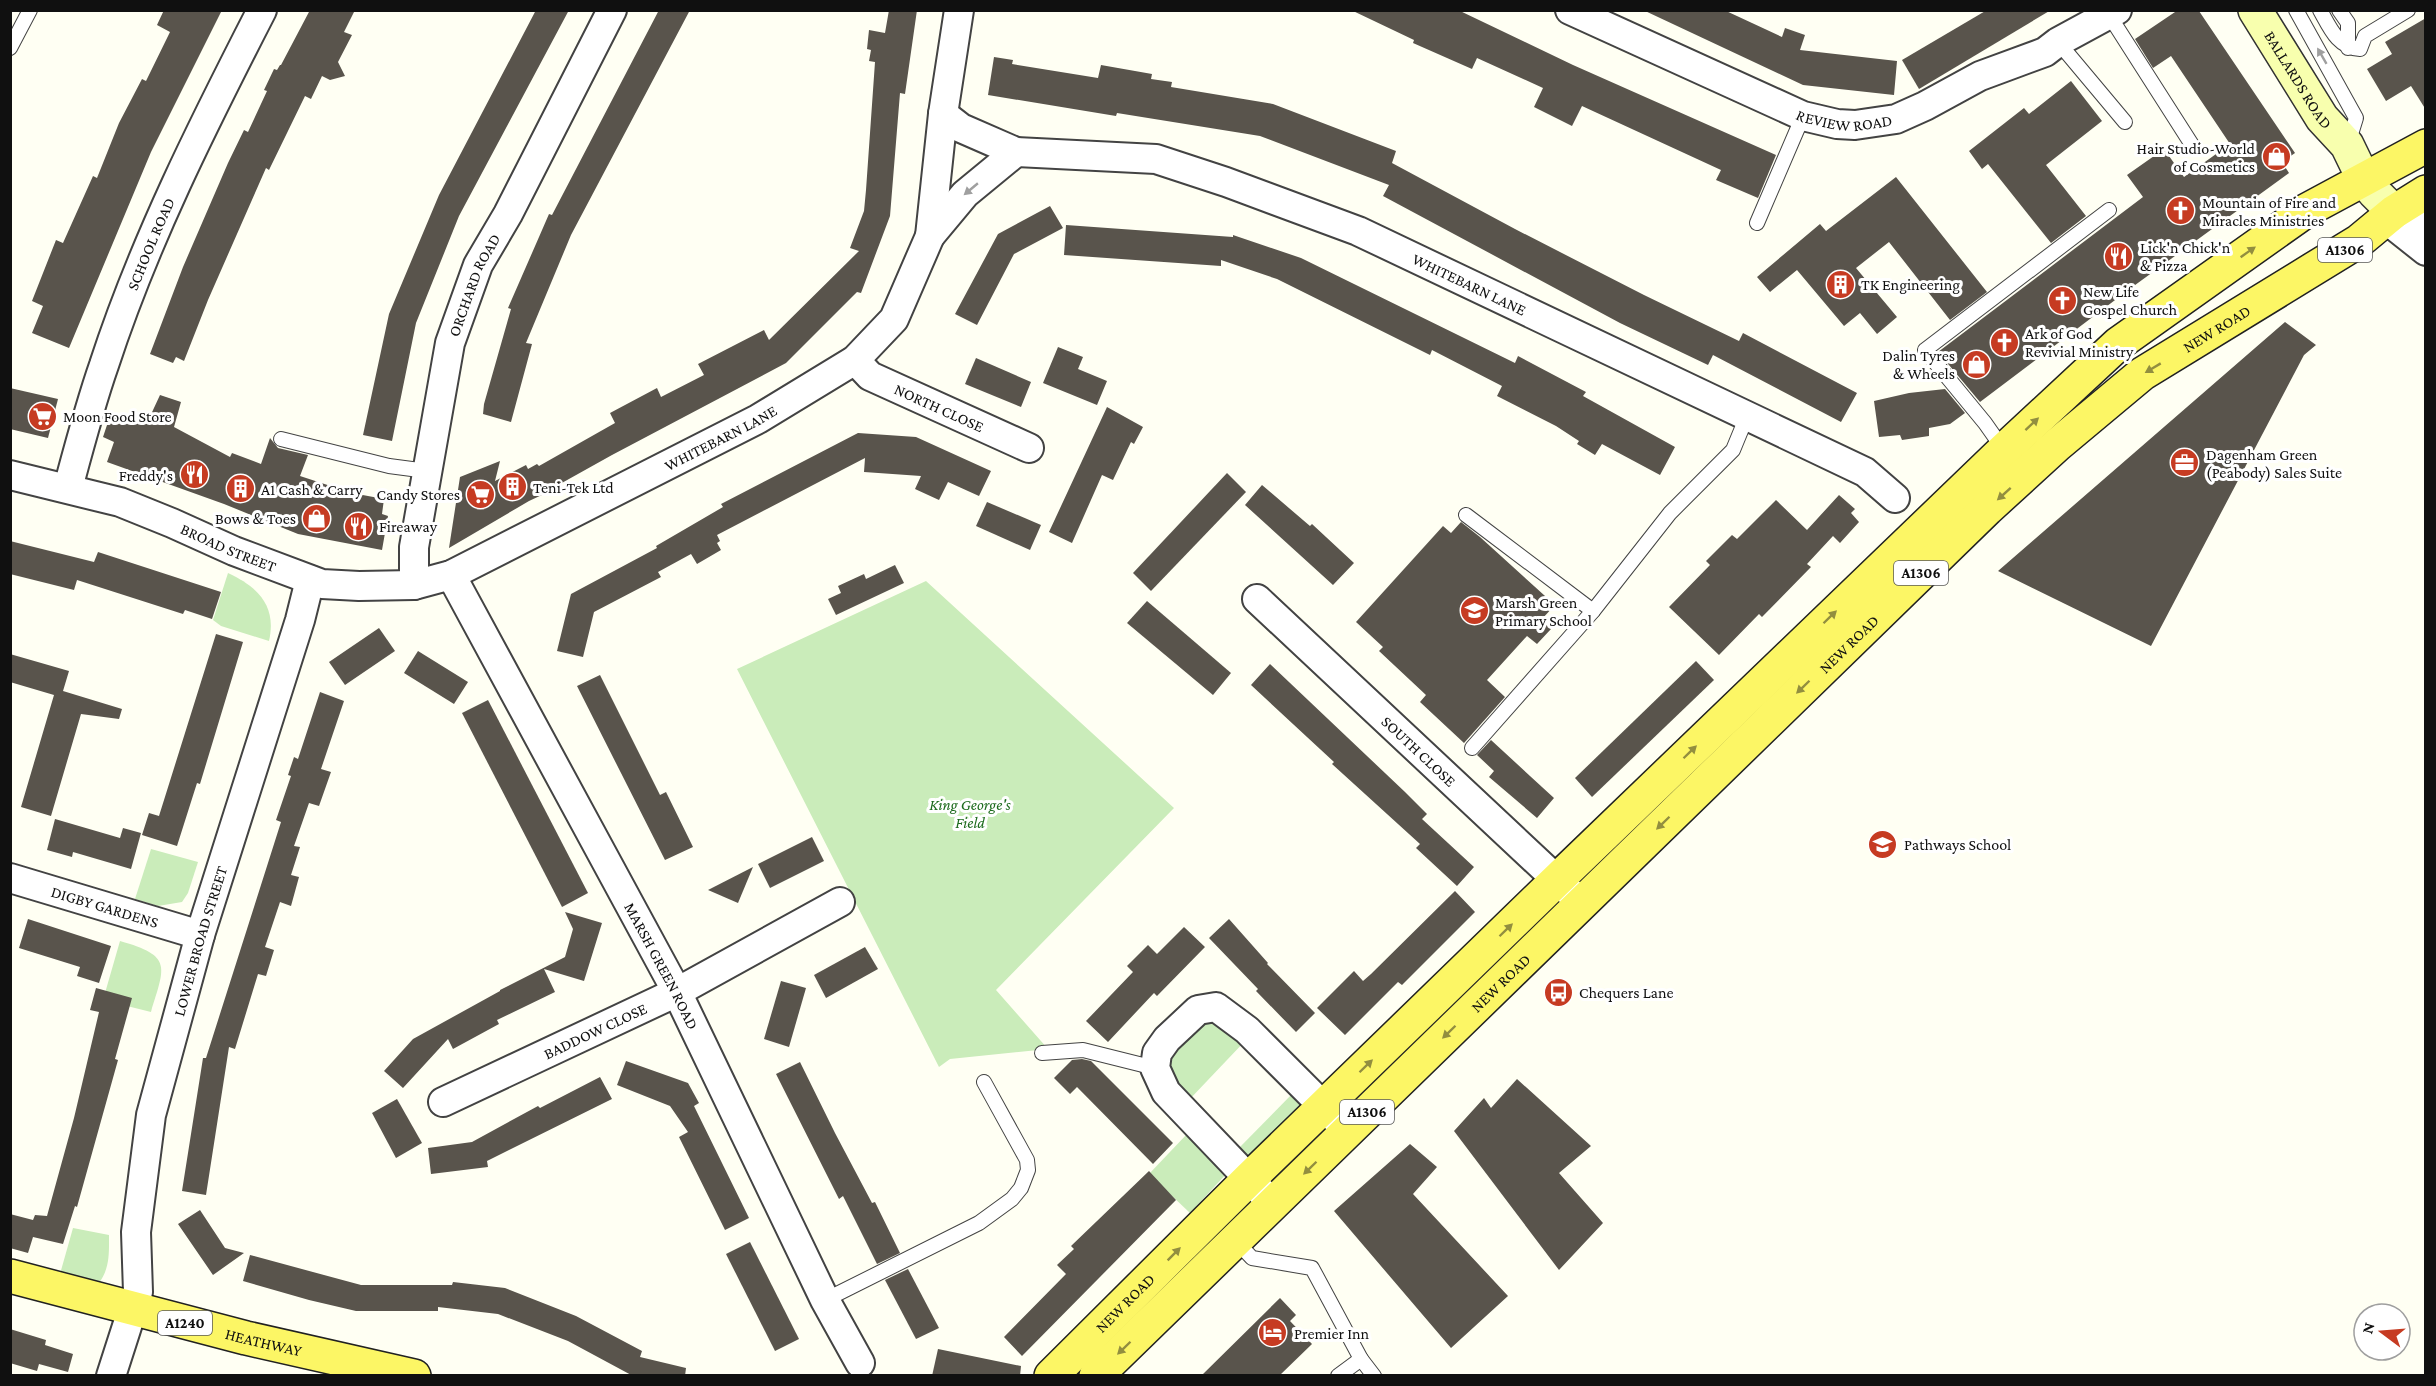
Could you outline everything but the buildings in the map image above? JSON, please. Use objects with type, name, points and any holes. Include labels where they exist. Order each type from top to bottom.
[{"type":"main road","name":"BALLARDS ROAD","points":[[2255,10],[2322,118],[2347,145],[2363,178]]},
{"type":"main road","name":"NEW ROAD","points":[[1096,1376],[1223,1229],[1249,1179],[2004,450],[2118,344],[2307,210],[2426,146]]},
{"type":"main road","points":[[2363,178],[2410,215]]},
{"type":"main road","name":"NEW ROAD","points":[[1051,1376],[1223,1229],[1273,1204],[1987,509],[2066,438],[2142,375],[2359,241],[2410,215],[2426,192]]},
{"type":"main road","name":"HEATHWAY","points":[[10,1276],[246,1338],[414,1376]]},
{"type":"street","name":"SCHOOL ROAD","points":[[68,488],[104,364],[140,269],[180,178],[262,10]]},
{"type":"street","name":"ORCHARD ROAD","points":[[414,585],[414,548],[450,343],[478,265],[508,214],[612,10]]},
{"type":"street","points":[[943,114],[959,10]]},
{"type":"street","name":"REVIEW ROAD","points":[[1570,10],[1803,116],[1838,124],[1855,125],[1896,119],[1926,106],[1980,76],[2045,52],[2058,42],[2113,13]]},
{"type":"street","name":"WHITEBARN LANE","points":[[943,114],[961,128],[1016,152],[1156,159],[1226,182],[1358,231],[1865,472],[1895,498]]},
{"type":"street","name":"WHITEBARN LANE","points":[[930,236],[943,114]]},
{"type":"street","name":"WHITEBARN LANE","points":[[451,575],[758,419],[855,360],[894,319],[930,236],[965,194],[1016,152]]},
{"type":"street","points":[[2410,215],[2397,228],[2426,251]]},
{"type":"street","name":"NORTH CLOSE","points":[[855,360],[870,376],[1029,448]]},
{"type":"street","name":"BROAD STREET","points":[[10,475],[120,502],[234,551],[322,584],[414,585],[451,575]]},
{"type":"street","name":"MARSH GREEN ROAD","points":[[451,575],[677,992],[825,1300],[860,1363]]},
{"type":"street","name":"LOWER BROAD STREET","points":[[111,1376],[138,1292],[135,1269],[136,1232],[151,1115],[200,935],[300,620],[310,580]]},
{"type":"street","name":"SOUTH CLOSE","points":[[1257,599],[1581,903]]},
{"type":"street","name":"DIGBY GARDENS","points":[[10,878],[200,935]]},
{"type":"street","name":"BADDOW CLOSE","points":[[443,1102],[677,992],[840,902]]},
{"type":"street","points":[[1273,1204],[1166,1092],[1155,1068],[1157,1053],[1167,1039],[1198,1010],[1216,1007],[1247,1030],[1348,1131]]},
{"type":"lane","points":[[10,48],[30,10]]},
{"type":"lane","name":"BALLARDS ROAD","points":[[2296,10],[2356,118],[2347,145]]},
{"type":"lane","points":[[2320,10],[2336,38],[2348,48],[2360,49],[2365,36],[2408,10]]},
{"type":"lane","points":[[2339,10],[2348,23],[2348,48]]},
{"type":"lane","points":[[2113,13],[2194,148]]},
{"type":"lane","points":[[2058,42],[2125,122]]},
{"type":"lane","points":[[1757,223],[1803,116]]},
{"type":"lane","points":[[2004,450],[1985,423],[1925,350],[2109,210]]},
{"type":"lane","points":[[1472,748],[1593,611],[1670,513],[1733,450],[1747,416]]},
{"type":"lane","points":[[281,439],[389,466],[427,471]]},
{"type":"lane","points":[[1466,515],[1593,611]]},
{"type":"lane","points":[[1042,1053],[1083,1050],[1155,1068]]},
{"type":"lane","points":[[825,1300],[979,1223],[1012,1199],[1021,1188],[1028,1170],[1027,1160],[984,1082]]},
{"type":"lane","points":[[1223,1229],[1252,1258],[1312,1268],[1360,1359],[1374,1376]]},
{"type":"lane","points":[[1338,1376],[1360,1359]]},
{"type":"green space","points":[[228,573],[248,585],[263,599],[270,618],[269,641],[221,626],[213,620]]},
{"type":"green space","name":"King George's Field","points":[[926,581],[1174,808],[996,990],[1048,1049],[950,1059],[939,1067],[737,669]]},
{"type":"green space","points":[[151,849],[198,862],[188,893],[182,902],[158,906],[135,899]]},
{"type":"green space","points":[[120,941],[149,952],[157,958],[161,965],[160,984],[151,1012],[103,1000]]},
{"type":"green space","points":[[1208,1023],[1223,1023],[1246,1040],[1188,1101],[1175,1088],[1171,1067],[1172,1057],[1176,1047],[1189,1032]]},
{"type":"green space","points":[[1294,1092],[1312,1110],[1257,1166],[1239,1148]]},
{"type":"green space","points":[[1188,1133],[1228,1172],[1190,1213],[1149,1174]]},
{"type":"green space","points":[[73,1228],[109,1235],[107,1266],[99,1283],[60,1274]]},
{"type":"place","name":"Hair Studio-World of Cosmetics","points":[[2276,157]]},
{"type":"place","name":"Mountain of Fire and Miracles Ministries","points":[[2181,211]]},
{"type":"place","name":"Lick'n Chick'n & Pizza","points":[[2119,256]]},
{"type":"place","name":"TK Engineering","points":[[1840,284]]},
{"type":"place","name":"New Life Gospel Church","points":[[2062,300]]},
{"type":"place","name":"Ark of God Revivial Ministry","points":[[2004,342]]},
{"type":"place","name":"Dalin Tyres & Wheels","points":[[1976,364]]},
{"type":"place","name":"Moon Food Store","points":[[42,416]]},
{"type":"place","name":"Dagenham Green (Peabody) Sales Suite","points":[[2185,463]]},
{"type":"place","name":"Freddy's","points":[[194,475]]},
{"type":"place","name":"Teni-Tek Ltd","points":[[512,487]]},
{"type":"place","name":"A1 Cash & Carry","points":[[240,489]]},
{"type":"place","name":"Candy Stores","points":[[481,494]]},
{"type":"place","name":"Bows & Toes","points":[[317,518]]},
{"type":"place","name":"Fireaway","points":[[358,526]]},
{"type":"place","name":"Marsh Green Primary School","points":[[1474,611]]},
{"type":"place","name":"Pathways School","points":[[1883,844]]},
{"type":"place","name":"Chequers Lane","points":[[1558,992]]},
{"type":"place","name":"Premier Inn","points":[[1273,1333]]}]
